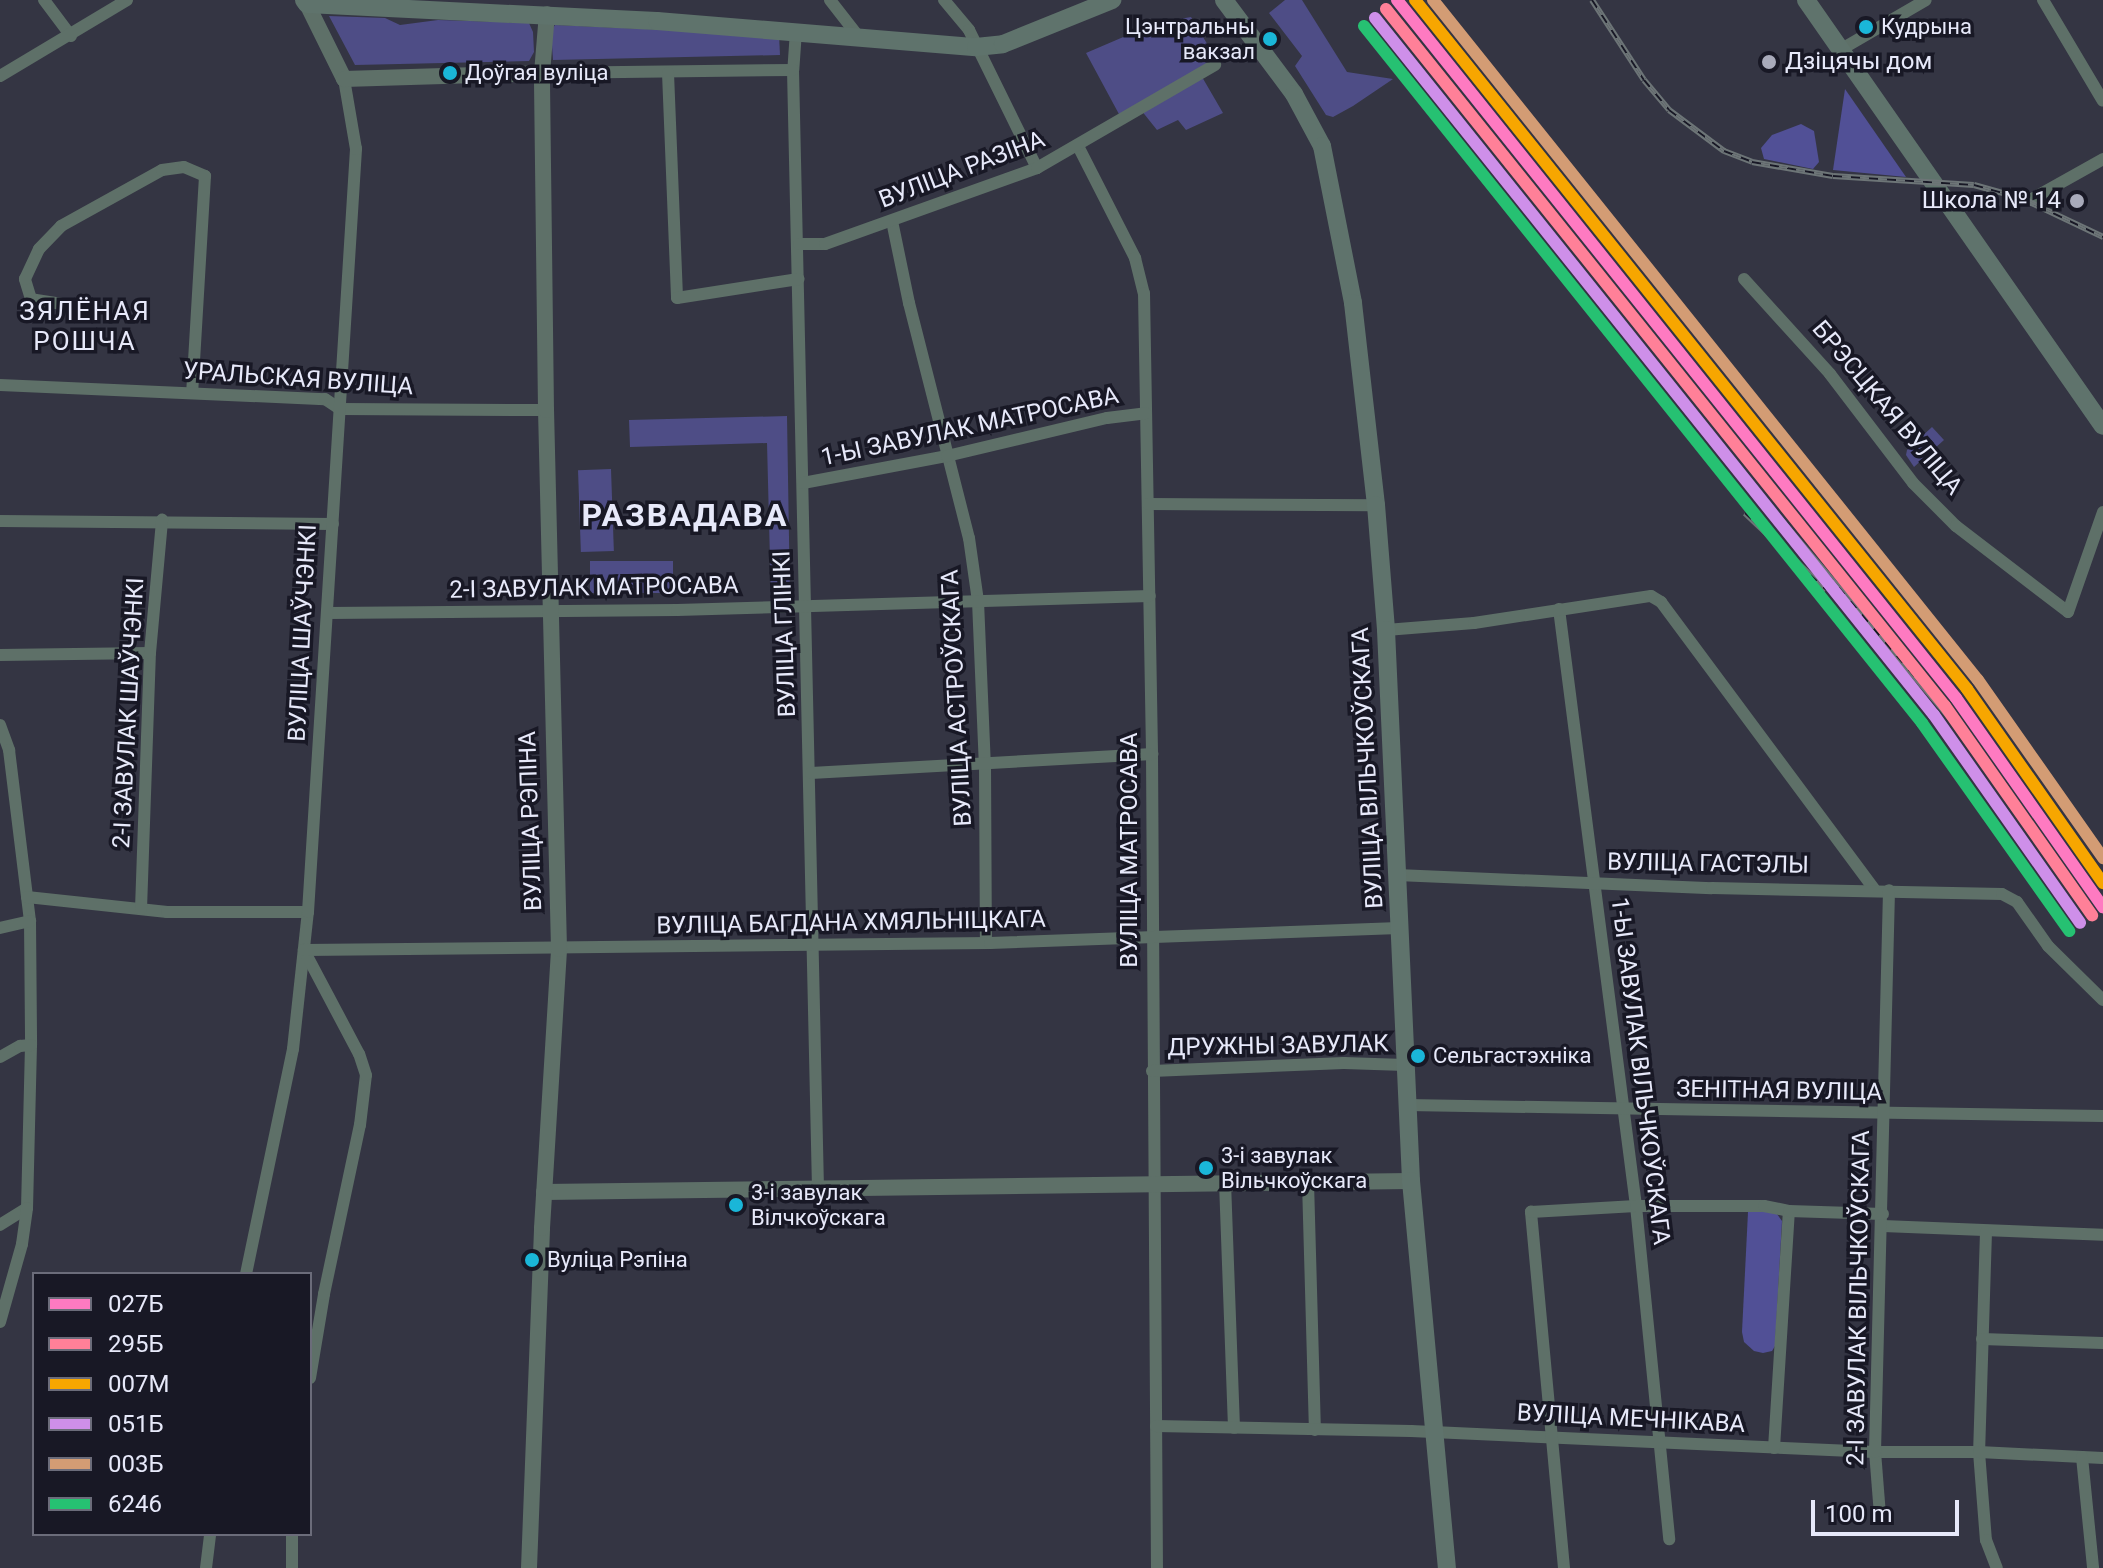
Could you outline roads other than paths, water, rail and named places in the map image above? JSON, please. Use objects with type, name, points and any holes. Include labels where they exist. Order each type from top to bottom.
[{"type":"main road","points":[[305,2],[548,7],[976,47],[1003,44],[1112,0]]},
{"type":"main road","name":"ВУЛІЦА ВІЛЬЧКОЎСКАГА","points":[[1224,0],[1294,94],[1327,159],[1353,303],[1376,505],[1386,630],[1411,1181],[1447,1568]]},
{"type":"main road","points":[[1806,0],[2103,426]]},
{"type":"street","points":[[44,0],[71,36]]},
{"type":"street","points":[[0,76],[127,0]]},
{"type":"street","points":[[830,0],[858,36]]},
{"type":"street","points":[[944,0],[969,30],[1037,168]]},
{"type":"street","points":[[1840,50],[1926,0]]},
{"type":"street","points":[[2043,0],[2103,101]]},
{"type":"street","name":"ВУЛІЦА ШАЎЧЭНКІ","points":[[246,1272],[293,1049],[308,912],[356,149],[344,79],[305,2]]},
{"type":"street","points":[[542,73],[548,7]]},
{"type":"street","name":"ВУЛІЦА ГЛІНКІ","points":[[796,31],[793,70],[818,1187]]},
{"type":"street","name":"ВУЛІЦА РАЗІНА","points":[[799,244],[825,244],[1037,168],[1215,65]]},
{"type":"street","points":[[344,79],[793,70]]},
{"type":"street","name":"ВУЛІЦА РЭПІНА","points":[[529,1568],[544,1192],[559,949],[546,410],[542,73]]},
{"type":"street","points":[[668,73],[677,298],[799,279]]},
{"type":"street","name":"ВУЛІЦА МАТРОСАВА","points":[[1078,146],[1138,268],[1144,293],[1152,754],[1157,1568]]},
{"type":"street","points":[[2030,200],[2103,159]]},
{"type":"street","points":[[62,304],[31,299],[25,279],[39,249],[61,226],[162,170],[184,167],[205,176],[192,393]]},
{"type":"street","name":"ВУЛІЦА АСТРОЎСКАГА","points":[[892,221],[969,538],[978,601],[985,765],[986,943]]},
{"type":"street","name":"БРЭСЦКАЯ ВУЛІЦА","points":[[1744,279],[1830,374],[1913,483],[1956,526],[2068,612],[2103,512]]},
{"type":"street","name":"УРАЛЬСКАЯ ВУЛІЦА","points":[[0,385],[325,399],[340,409],[546,410]]},
{"type":"street","name":"1-Ы ЗАВУЛАК МАТРОСАВА","points":[[803,483],[947,456],[1107,418],[1146,413]]},
{"type":"street","points":[[1148,504],[1376,505]]},
{"type":"street","points":[[0,521],[162,520],[333,524]]},
{"type":"street","name":"2-І ЗАВУЛАК ШАЎЧЭНКІ","points":[[141,909],[150,653],[162,520]]},
{"type":"street","name":"2-І ЗАВУЛАК МАТРОСАВА","points":[[328,613],[550,611],[1150,596]]},
{"type":"street","points":[[1386,630],[1474,623],[1651,596],[1661,602],[1874,889]]},
{"type":"street","name":"1-Ы ЗАВУЛАК ВІЛЬЧКОЎСКАГА","points":[[1559,609],[1636,1206],[1669,1539]]},
{"type":"street","points":[[0,655],[150,653]]},
{"type":"street","points":[[0,725],[30,921],[31,1045],[27,1208],[22,1244],[0,1322]]},
{"type":"street","points":[[811,773],[1152,754]]},
{"type":"street","name":"ВУЛІЦА ГАСТЭЛЫ","points":[[1397,875],[1594,884],[2002,894],[2017,902],[2048,946],[2103,1000]]},
{"type":"street","name":"2-І ЗАВУЛАК ВІЛЬЧКОЎСКАГА","points":[[1880,1515],[1875,1452],[1889,890]]},
{"type":"street","points":[[27,897],[141,909],[308,912]]},
{"type":"street","points":[[0,928],[30,921]]},
{"type":"street","name":"ВУЛІЦА БАГДАНА ХМЯЛЬНІЦКАГА","points":[[304,950],[1153,940],[1399,928]]},
{"type":"street","points":[[304,950],[363,1063],[366,1075],[360,1125],[312,1366]]},
{"type":"street","points":[[0,1057],[20,1046],[31,1045]]},
{"type":"street","name":"ДРУЖНЫ ЗАВУЛАК","points":[[1152,1071],[1344,1063],[1405,1065]]},
{"type":"street","name":"ЗЕНІТНАЯ ВУЛІЦА","points":[[1407,1105],[2103,1116]]},
{"type":"street","points":[[544,1192],[1411,1181]]},
{"type":"street","points":[[1225,1182],[1234,1428]]},
{"type":"street","points":[[1308,1182],[1315,1430]]},
{"type":"street","points":[[1564,1568],[1531,1212],[1636,1206],[1764,1206],[1986,1232],[2103,1235]]},
{"type":"street","points":[[0,1225],[27,1208]]},
{"type":"street","points":[[1774,1448],[1789,1211]]},
{"type":"street","points":[[1986,1232],[1979,1452],[1986,1540],[1997,1568]]},
{"type":"street","points":[[1982,1339],[2103,1343]]},
{"type":"street","name":"ВУЛІЦА МЕЧНІКАВА","points":[[1156,1426],[1434,1432],[1875,1452],[1979,1452],[2103,1458]]},
{"type":"street","points":[[2082,1457],[2093,1568]]},
{"type":"street","points":[[206,1568],[210,1536]]},
{"type":"street","points":[[292,1536],[292,1568]]},
{"type":"railway","points":[[1592,0],[1644,80],[1669,110],[1724,151],[1752,162],[1833,176],[1974,185],[2021,198],[2103,237]]},
{"type":"railway","points":[[1745,513],[1826,590]]},
{"type":"railway","points":[[1780,519],[1962,732]]},
{"type":"place","name":"Кудрына","points":[[1866,27]]},
{"type":"place","name":"Цэнтральны вакзал","points":[[1270,39]]},
{"type":"place","name":"Дзіцячы дом","points":[[1769,62]]},
{"type":"place","name":"Доўгая вуліца","points":[[450,73]]},
{"type":"place","name":"Школа № 14","points":[[2077,201]]},
{"type":"place","name":"Сельгастэхніка","points":[[1418,1056]]},
{"type":"place","name":"3-і завулак Вільчкоўскага","points":[[1206,1168]]},
{"type":"place","name":"3-і завулак Вілчкоўскага","points":[[736,1205]]},
{"type":"place","name":"Вуліца Рэпіна","points":[[532,1260]]},
{"type":"district","name":"ЗЯЛЁНАЯ РОШЧА","points":[[85,327]]},
{"type":"district","name":"РАЗВАДАВА","points":[[685,515]]}]
